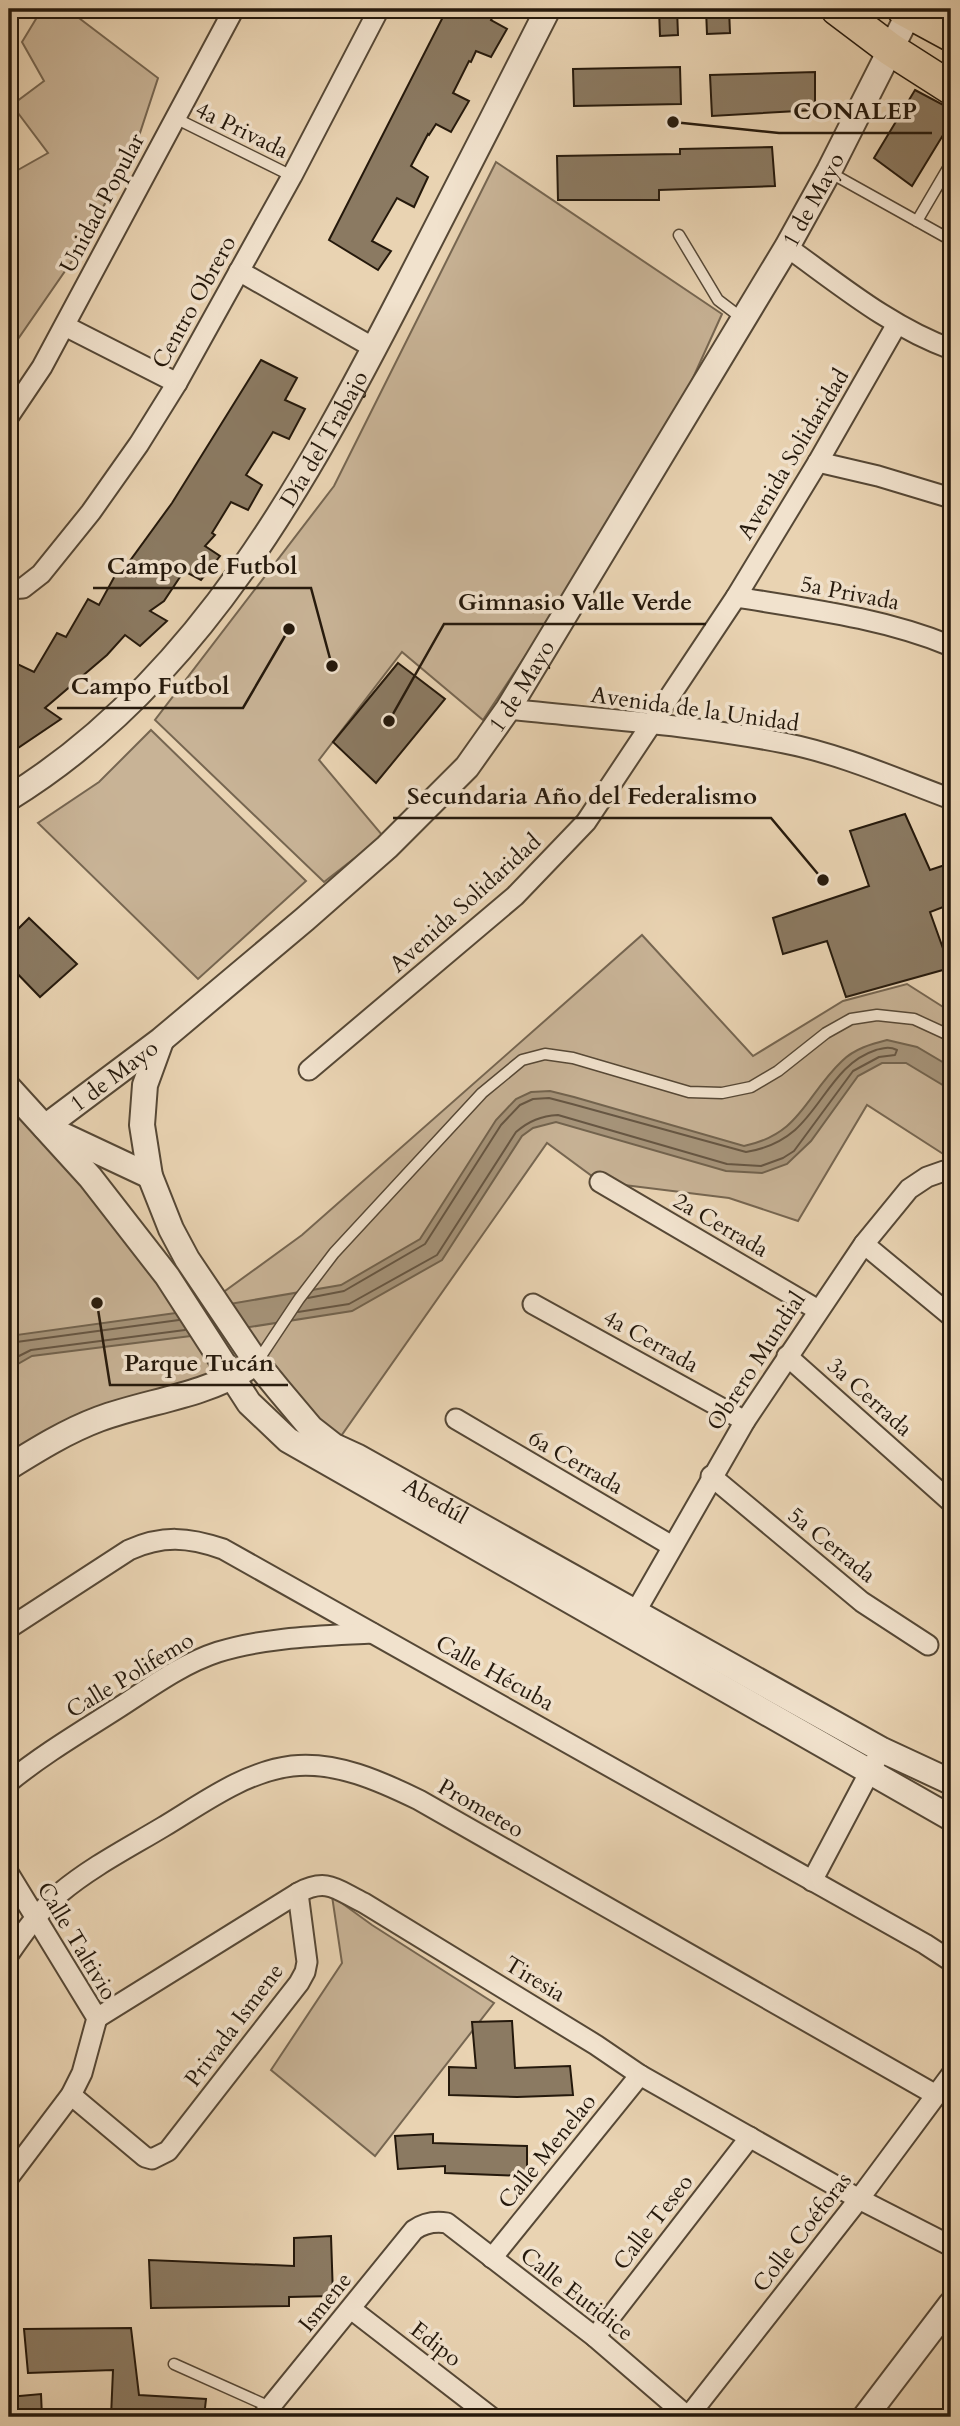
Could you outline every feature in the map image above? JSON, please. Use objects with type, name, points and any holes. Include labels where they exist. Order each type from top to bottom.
[{"type":"main road","points":[[837,9],[890,49],[951,88]]},
{"type":"main road","points":[[908,10],[951,35]]},
{"type":"street","name":"Unidad Popular","points":[[9,416],[42,367],[65,326],[234,9]]},
{"type":"street","name":"Centro Obrero","points":[[11,590],[23,588],[33,582],[91,512],[139,444],[177,383],[292,176],[379,9]]},
{"type":"street","name":"Día del Trabajo","points":[[9,798],[90,741],[138,696],[189,641],[234,581],[317,451],[374,348],[548,9]]},
{"type":"street","name":"1 de Mayo","points":[[45,1127],[161,1040],[305,919],[396,838],[467,767],[508,709],[787,247],[829,171],[908,10]]},
{"type":"street","points":[[787,247],[897,324],[951,349]]},
{"type":"street","points":[[239,271],[374,348]]},
{"type":"street","name":"Avenida Solidaridad","points":[[309,1070],[468,937],[550,862],[586,822],[736,597],[897,324]]},
{"type":"street","points":[[65,326],[177,383]]},
{"type":"street","points":[[818,462],[878,476],[951,498]]},
{"type":"street","name":"5a Privada","points":[[736,597],[888,624],[951,646]]},
{"type":"street","name":"Avenida de la Unidad","points":[[508,709],[786,743],[845,760],[951,799]]},
{"type":"street","name":"Abedúl","points":[[161,1040],[151,1063],[143,1105],[144,1137],[150,1176],[171,1229],[187,1259],[257,1363],[311,1428],[334,1446],[636,1611],[882,1750],[951,1782]]},
{"type":"street","name":"Abedúl","points":[[11,1093],[90,1177],[167,1276],[249,1403],[288,1440],[951,1818]]},
{"type":"street","points":[[45,1127],[150,1176]]},
{"type":"street","name":"Obrero Mundial","points":[[636,1611],[711,1476],[745,1421],[864,1244],[909,1189],[927,1177],[951,1171]]},
{"type":"street","name":"2a Cerrada","points":[[600,1182],[818,1310]]},
{"type":"street","points":[[864,1244],[951,1315]]},
{"type":"street","name":"4a Cerrada","points":[[533,1304],[745,1421]]},
{"type":"street","name":"3a Cerrada","points":[[787,1356],[951,1502]]},
{"type":"street","points":[[9,1467],[63,1435],[100,1419],[173,1400],[232,1378],[257,1363]]},
{"type":"street","name":"6a Cerrada","points":[[456,1419],[672,1546]]},
{"type":"street","name":"5a Cerrada","points":[[711,1476],[862,1602],[928,1645]]},
{"type":"street","name":"Calle Hécuba","points":[[9,1628],[129,1550],[149,1541],[199,1541],[223,1549],[951,1961]]},
{"type":"street","name":"Calle Polifemo","points":[[9,1782],[165,1677],[193,1662],[219,1652],[273,1641],[373,1633]]},
{"type":"street","points":[[812,1881],[882,1750]]},
{"type":"street","name":"Prometeo","points":[[9,1954],[36,1917],[60,1893],[96,1866],[240,1782],[291,1766],[318,1766],[351,1772],[386,1784],[419,1800],[936,2095]]},
{"type":"street","name":"Calle Taltivio","points":[[9,1874],[97,2018],[82,2073],[71,2095],[9,2177]]},
{"type":"street","name":"Tiresia","points":[[97,2018],[298,1893],[311,1886],[328,1885],[363,1903],[596,2045],[640,2075],[859,2199],[951,2246]]},
{"type":"street","name":"Privada Ismene","points":[[71,2095],[145,2157],[152,2159],[168,2151],[305,1972],[307,1962],[298,1893]]},
{"type":"street","name":"Calle Menelao","points":[[492,2258],[640,2075]]},
{"type":"street","name":"Colle Coéforas","points":[[688,2417],[859,2199],[951,2075]]},
{"type":"street","name":"Calle Teseo","points":[[595,2337],[750,2137]]},
{"type":"street","name":"Calle Eutidice","points":[[430,2222],[447,2223],[595,2337],[688,2417]]},
{"type":"street","name":"Ismene","points":[[272,2414],[414,2230],[430,2222]]},
{"type":"street","points":[[865,2417],[951,2304]]},
{"type":"street","name":"Edipo","points":[[351,2309],[491,2417]]},
{"type":"lane","name":"4a Privada","points":[[174,118],[292,176]]},
{"type":"lane","points":[[917,221],[951,163]]},
{"type":"lane","points":[[829,171],[951,240]]},
{"type":"lane","points":[[678,235],[718,300],[743,319]]},
{"type":"lane","points":[[257,1363],[299,1298],[334,1253],[482,1093],[522,1060],[545,1054],[573,1058],[689,1092],[722,1093],[751,1087],[778,1071],[826,1033],[852,1019],[877,1015],[914,1019],[951,1035]]},
{"type":"lane","points":[[174,2364],[272,2414]]},
{"type":"shaded area","points":[[42,9],[67,9],[158,78],[135,148],[81,248],[9,352],[9,175],[48,153],[12,105],[44,81],[22,42]]},
{"type":"shaded area","points":[[496,162],[722,314],[658,455],[483,720],[402,652],[319,760],[383,836],[324,882],[155,720],[334,486]]},
{"type":"shaded area","points":[[151,730],[306,881],[198,979],[38,823],[99,782]]},
{"type":"shaded area","points":[[642,935],[753,1056],[843,1001],[907,984],[951,1012],[951,1159],[867,1105],[798,1221],[729,1198],[600,1182],[547,1143],[334,1446],[214,1299],[302,1235]]},
{"type":"shaded area","points":[[9,1088],[90,1177],[212,1365],[207,1389],[9,1467]]},
{"type":"shaded area","points":[[332,1896],[372,1925],[494,2003],[375,2156],[271,2070],[342,1963]]},
{"type":"water","points":[[887,1040],[917,1047],[951,1067],[951,1090],[906,1063],[882,1063],[858,1076],[811,1141],[787,1164],[762,1173],[726,1171],[556,1122],[533,1128],[522,1136],[442,1260],[352,1311],[199,1335],[32,1356],[9,1369],[9,1336],[183,1312],[341,1285],[420,1239],[496,1120],[516,1099],[531,1092],[550,1091],[574,1097],[744,1146],[778,1133],[790,1123],[830,1074],[852,1053]]},
{"type":"building","points":[[447,9],[497,9],[491,20],[507,29],[491,57],[476,51],[471,62],[469,61],[453,93],[469,101],[451,132],[436,124],[428,134],[411,166],[428,177],[414,207],[397,198],[372,241],[391,251],[378,270],[329,240]]},
{"type":"building","points":[[659,9],[677,9],[678,35],[660,36]]},
{"type":"building","points":[[706,9],[729,9],[730,33],[707,34]]},
{"type":"building","points":[[680,67],[681,104],[574,106],[573,69]]},
{"type":"building","points":[[815,72],[815,110],[712,116],[710,75]]},
{"type":"building","points":[[915,90],[951,109],[951,122],[912,186],[874,158]]},
{"type":"building","points":[[772,147],[775,186],[659,190],[659,200],[558,200],[557,156],[680,154],[680,149]]},
{"type":"building","points":[[261,360],[297,378],[285,400],[305,409],[289,439],[273,432],[246,475],[262,485],[248,510],[231,502],[212,533],[215,535],[205,546],[220,556],[201,580],[184,571],[164,601],[150,611],[167,621],[140,646],[125,635],[107,655],[45,708],[61,719],[9,754],[9,660],[34,672],[57,633],[66,637],[88,599],[99,605],[117,572],[121,573],[172,503]]},
{"type":"building","points":[[398,663],[445,699],[376,783],[333,742]]},
{"type":"building","points":[[905,814],[930,870],[951,863],[951,904],[930,912],[950,968],[846,997],[827,941],[783,954],[773,918],[869,886],[850,831]]},
{"type":"building","points":[[29,918],[77,964],[40,997],[9,965],[9,938]]},
{"type":"building","points":[[512,2021],[515,2068],[570,2066],[573,2095],[449,2095],[449,2067],[476,2068],[472,2022]]},
{"type":"building","points":[[433,2134],[433,2143],[527,2146],[527,2176],[445,2173],[445,2166],[398,2169],[395,2136]]},
{"type":"building","points":[[331,2236],[333,2296],[289,2297],[289,2306],[151,2308],[149,2260],[294,2266],[294,2238]]},
{"type":"building","points":[[131,2328],[139,2395],[206,2399],[204,2417],[111,2417],[113,2370],[28,2373],[24,2329]]},
{"type":"building","points":[[41,2394],[42,2417],[9,2417],[9,2397]]},
{"type":"place","name":"CONALEP","points":[[673,122]]},
{"type":"place","name":"Campo Futbol","points":[[289,629]]},
{"type":"place","name":"Campo de Futbol","points":[[332,666]]},
{"type":"place","name":"Gimnasio Valle Verde","points":[[389,721]]},
{"type":"place","name":"Secundaria Año del Federalismo","points":[[823,880]]},
{"type":"place","name":"Parque Tucán","points":[[97,1303]]}]
